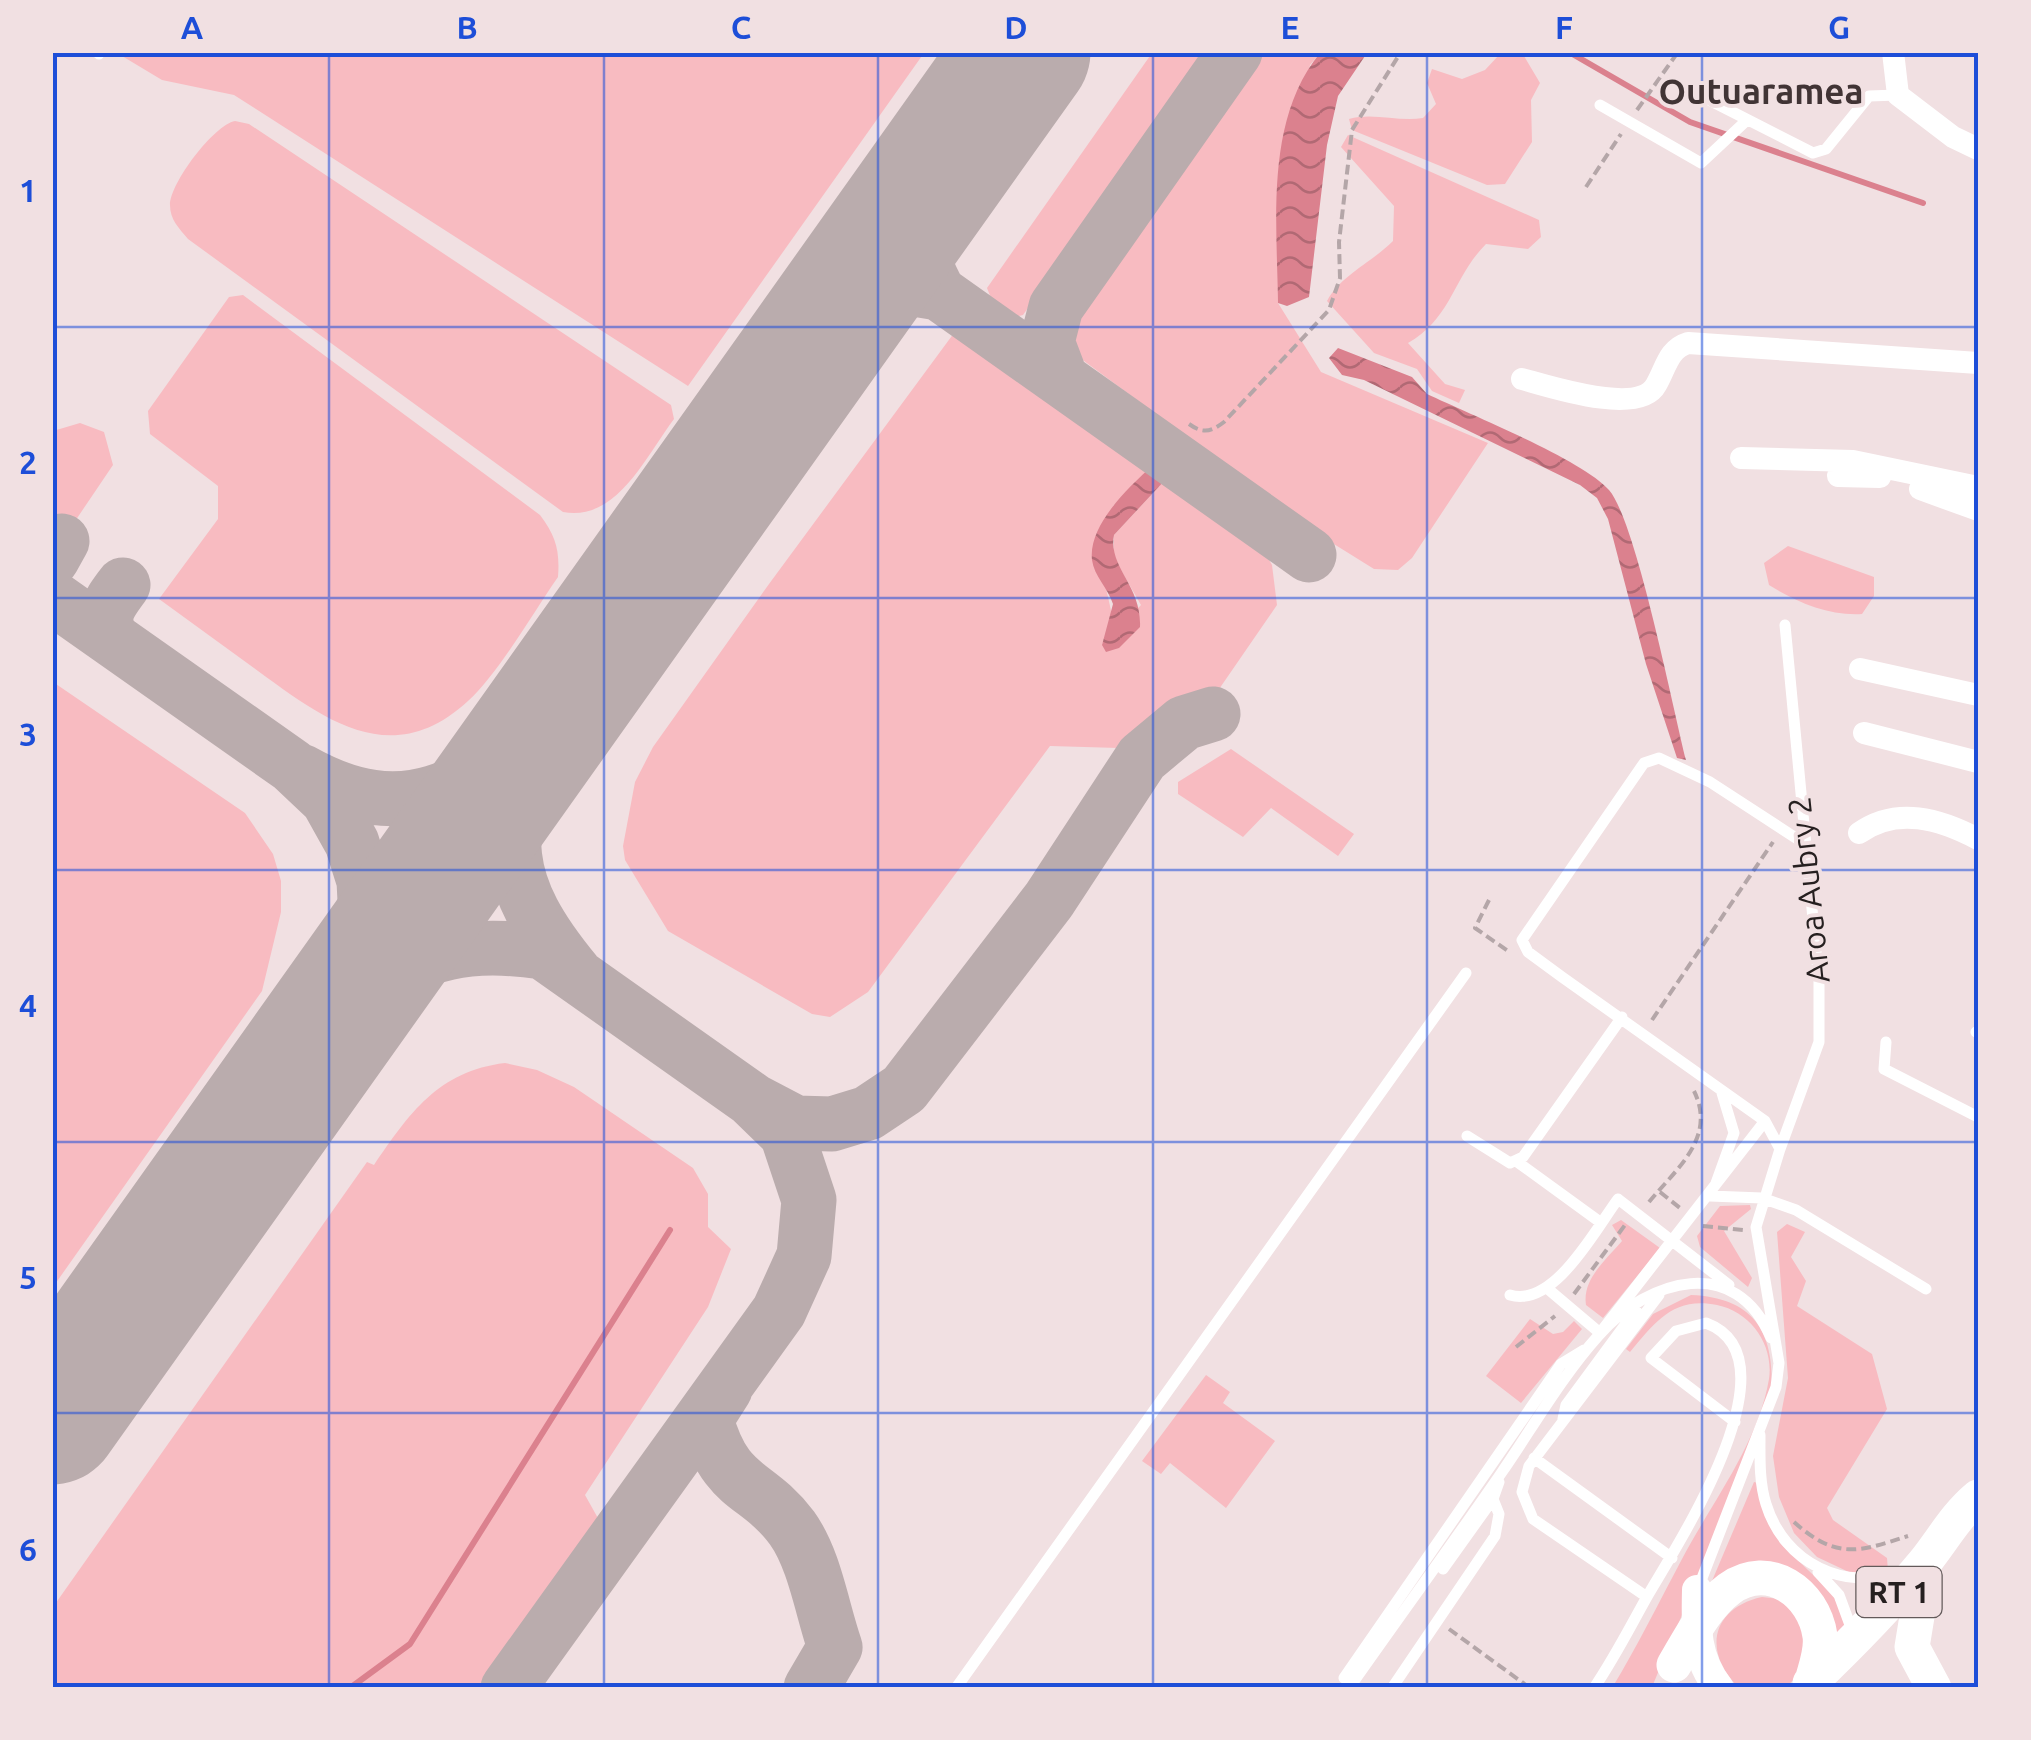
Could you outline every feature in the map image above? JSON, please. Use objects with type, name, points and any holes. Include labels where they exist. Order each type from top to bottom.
[{"type":"main road","name":"RT 1","points":[[1832,1674],[1962,1510],[1978,1497]]},
{"type":"main road","name":"RT 1","points":[[1919,1563],[1978,1512]]},
{"type":"main road","points":[[1919,1563],[1912,1647],[1934,1688]]},
{"type":"main road","points":[[1670,1670],[1718,1599],[1736,1585],[1758,1579],[1784,1582],[1803,1595],[1816,1618],[1820,1653],[1832,1674]]},
{"type":"main road","points":[[1697,1590],[1696,1630],[1701,1658],[1719,1688]]},
{"type":"street","points":[[1893,52],[1898,95],[1953,136],[1978,149]]},
{"type":"street","points":[[1522,379],[1584,396],[1638,399],[1654,388],[1672,352],[1688,343],[1978,362]]},
{"type":"street","points":[[1741,458],[1854,460],[1978,488]]},
{"type":"street","points":[[1838,476],[1880,477],[1978,510]]},
{"type":"street","points":[[1860,669],[1978,695]]},
{"type":"street","points":[[1864,733],[1978,762]]},
{"type":"street","points":[[1859,833],[1874,822],[1913,815],[1978,838]]},
{"type":"lane","points":[[1711,101],[1746,121],[1820,152],[1869,96],[1898,95]]},
{"type":"lane","points":[[1600,106],[1632,117],[1701,163],[1746,121]]},
{"type":"lane","name":"Aroa Aubry 2","points":[[1780,1363],[1756,1244],[1762,1198],[1820,1042],[1819,982],[1785,625]]},
{"type":"lane","points":[[1780,1149],[1765,1121],[1528,952],[1522,940],[1644,763],[1659,758],[1687,769],[1805,844]]},
{"type":"lane","points":[[956,1688],[1466,973]]},
{"type":"lane","points":[[1516,1161],[1554,1116],[1622,1017]]},
{"type":"lane","points":[[1886,1042],[1884,1069],[1978,1117]]},
{"type":"lane","points":[[1710,1196],[1734,1133],[1719,1087]]},
{"type":"lane","points":[[1352,1683],[1600,1332],[1765,1121]]},
{"type":"lane","points":[[1467,1136],[1501,1160],[1516,1161],[1600,1222]]},
{"type":"lane","points":[[1710,1196],[1762,1198],[1796,1210],[1926,1289]]},
{"type":"lane","points":[[1510,1295],[1530,1298],[1548,1289],[1618,1199],[1674,1240],[1761,1316],[1780,1363],[1776,1388],[1670,1670]]},
{"type":"lane","points":[[1600,1332],[1641,1303],[1697,1281],[1735,1291]]},
{"type":"lane","points":[[1548,1289],[1600,1332]]},
{"type":"lane","points":[[1647,1597],[1534,1519],[1522,1492],[1534,1458],[1562,1420],[1574,1412],[1662,1292]]},
{"type":"lane","points":[[1562,1420],[1566,1406],[1641,1303]]},
{"type":"lane","points":[[1594,1688],[1624,1645],[1647,1597],[1672,1558],[1736,1422],[1738,1360],[1730,1340],[1706,1323],[1676,1331],[1651,1358],[1736,1422]]},
{"type":"lane","points":[[1352,1683],[1561,1364],[1592,1345]]},
{"type":"lane","points":[[1760,1430],[1765,1503],[1784,1540],[1839,1595],[1832,1674]]},
{"type":"lane","points":[[1534,1458],[1672,1558]]},
{"type":"lane","points":[[1352,1683],[1493,1499],[1504,1469]]},
{"type":"lane","points":[[1392,1688],[1495,1536],[1499,1514],[1493,1499]]},
{"type":"lane","points":[[1810,1564],[1863,1579],[1919,1563]]},
{"type":"path","points":[[1190,424],[1198,431],[1212,431],[1224,422],[1317,326],[1340,278],[1339,242],[1352,130],[1366,101],[1401,52]]},
{"type":"path","points":[[1586,187],[1678,52]]},
{"type":"path","points":[[1642,1032],[1782,828]]},
{"type":"path","points":[[1489,900],[1476,928],[1519,958]]},
{"type":"path","points":[[1516,1347],[1567,1304],[1626,1225],[1652,1226],[1644,1207],[1680,1172],[1698,1137],[1702,1110],[1695,1092],[1679,1081]]},
{"type":"path","points":[[1786,1516],[1816,1542],[1919,1563]]},
{"type":"path","points":[[1445,1626],[1530,1688]]},
{"type":"shaded area","points":[[117,53],[924,53],[688,386],[234,95],[162,80]]},
{"type":"shaded area","points":[[1152,53],[1207,53],[1023,315],[1015,317],[991,298],[987,288]]},
{"type":"shaded area","points":[[1262,53],[1320,53],[1310,65],[1278,277],[1278,303],[1321,372],[1488,443],[1412,558],[1398,570],[1374,569],[1321,536],[1080,358],[1069,338],[1070,325]]},
{"type":"shaded area","points":[[1500,54],[1524,56],[1540,83],[1531,100],[1532,142],[1505,184],[1487,185],[1352,130],[1349,119],[1358,117],[1423,118],[1436,104],[1427,83],[1432,69],[1462,79],[1485,70]]},
{"type":"shaded area","points":[[235,121],[249,124],[671,405],[674,419],[628,483],[599,507],[563,512],[188,239],[172,215],[172,195],[205,144]]},
{"type":"shaded area","points":[[1348,135],[1539,220],[1541,237],[1528,249],[1486,244],[1434,322],[1408,343],[1445,384],[1465,390],[1459,403],[1432,391],[1417,369],[1374,353],[1327,301],[1340,284],[1393,241],[1394,206],[1341,147]]},
{"type":"shaded area","points":[[243,295],[540,515],[553,537],[558,577],[491,675],[468,701],[440,722],[413,733],[386,735],[360,731],[334,720],[283,689],[159,599],[218,519],[218,486],[150,434],[148,411],[229,297]]},
{"type":"shaded area","points":[[954,333],[1152,466],[1113,506],[1106,588],[1112,615],[1102,645],[1141,605],[1114,558],[1114,535],[1167,478],[1264,551],[1272,565],[1277,605],[1215,695],[1169,714],[1119,748],[1050,746],[868,992],[830,1017],[812,1014],[668,931],[625,860],[623,846],[635,782],[653,747]]},
{"type":"shaded area","points":[[80,423],[104,432],[113,465],[65,536],[53,526],[53,431]]},
{"type":"shaded area","points":[[1788,546],[1874,577],[1874,596],[1862,614],[1813,607],[1769,585],[1764,563]]},
{"type":"shaded area","points":[[53,682],[245,813],[273,854],[281,881],[281,912],[262,991],[53,1287]]},
{"type":"shaded area","points":[[1231,749],[1354,834],[1338,856],[1271,808],[1243,837],[1178,794],[1178,782]]},
{"type":"shaded area","points":[[505,1063],[537,1070],[574,1087],[693,1168],[708,1194],[708,1227],[731,1249],[708,1307],[585,1495],[599,1520],[597,1526],[487,1687],[53,1687],[53,1607],[367,1162],[374,1165],[413,1112],[443,1085],[461,1075]]},
{"type":"shaded area","points":[[1750,1205],[1751,1209],[1724,1231],[1752,1278],[1748,1287],[1700,1247],[1697,1236],[1720,1206]]},
{"type":"shaded area","points":[[1621,1220],[1660,1248],[1603,1318],[1586,1305],[1586,1296],[1596,1270],[1622,1241],[1612,1225]]},
{"type":"shaded area","points":[[1787,1224],[1805,1232],[1791,1257],[1806,1281],[1797,1306],[1872,1354],[1887,1409],[1827,1508],[1833,1520],[1887,1558],[1888,1571],[1853,1574],[1817,1557],[1794,1533],[1779,1497],[1773,1456],[1788,1378],[1777,1232]]},
{"type":"shaded area","points":[[1691,1295],[1734,1304],[1759,1326],[1770,1359],[1771,1401],[1652,1687],[1612,1688],[1745,1449],[1769,1379],[1768,1354],[1758,1332],[1740,1315],[1717,1305],[1702,1303],[1677,1308],[1657,1322],[1630,1352],[1626,1349],[1653,1314]]},
{"type":"shaded area","points":[[1530,1319],[1553,1334],[1563,1332],[1574,1321],[1582,1329],[1521,1403],[1486,1376]]},
{"type":"shaded area","points":[[1206,1375],[1230,1392],[1223,1403],[1275,1441],[1226,1508],[1170,1463],[1161,1474],[1142,1461]]},
{"type":"shaded area","points":[[1754,1482],[1761,1484],[1780,1543],[1836,1597],[1847,1628],[1834,1661],[1806,1591],[1706,1595]]},
{"type":"shaded area","points":[[1762,1597],[1781,1599],[1805,1619],[1807,1667],[1786,1687],[1738,1687],[1720,1659],[1718,1633],[1732,1611]]},
{"type":"water","points":[[1320,53],[1367,53],[1338,96],[1327,145],[1309,297],[1287,306],[1278,303],[1276,206],[1282,140],[1302,80]]},
{"type":"water","points":[[1338,348],[1412,377],[1427,394],[1576,465],[1609,490],[1620,508],[1642,576],[1686,760],[1677,758],[1646,664],[1608,519],[1597,498],[1580,485],[1364,380],[1342,375],[1329,358]]},
{"type":"water","points":[[1152,466],[1167,478],[1114,535],[1113,547],[1136,600],[1140,627],[1119,648],[1106,652],[1102,645],[1113,604],[1093,566],[1092,547],[1103,520]]},
{"type":"waterway","points":[[1569,52],[1690,122],[1923,203]]},
{"type":"waterway","points":[[350,1688],[410,1644],[670,1230]]},
{"type":"taxiway","points":[[1061,379],[1047,342],[1056,307],[1235,52]]},
{"type":"taxiway","points":[[929,185],[920,240],[926,266],[939,293],[1309,555]]},
{"type":"taxiway","points":[[846,304],[890,285],[939,293]]},
{"type":"taxiway","points":[[52,559],[62,541]]},
{"type":"taxiway","points":[[111,637],[106,616],[123,585]]},
{"type":"taxiway","points":[[52,597],[292,766],[328,800],[352,843],[364,881],[366,921],[356,989]]},
{"type":"taxiway","points":[[754,1101],[796,1123],[832,1124],[868,1113],[904,1089],[1049,900],[1142,758],[1184,723],[1213,714]]},
{"type":"taxiway","points":[[301,771],[338,788],[373,797],[404,798],[434,793],[490,764],[549,719]]},
{"type":"taxiway","points":[[545,727],[519,798],[515,856],[532,912],[575,973]]},
{"type":"taxiway","points":[[356,989],[426,959],[466,949],[543,952],[751,1099],[787,1134],[809,1200],[804,1256],[779,1311],[508,1688]]},
{"type":"taxiway","points":[[52,1323],[74,1327],[126,1313]]},
{"type":"taxiway","points":[[52,1355],[60,1406]]},
{"type":"taxiway","points":[[725,1389],[706,1419],[714,1443],[733,1473],[779,1513],[800,1541],[835,1647],[811,1688]]},
{"type":"runway","points":[[52,1417],[1023,52]]},
{"type":"district","name":"Outuaramea","points":[[1761,91]]}]
